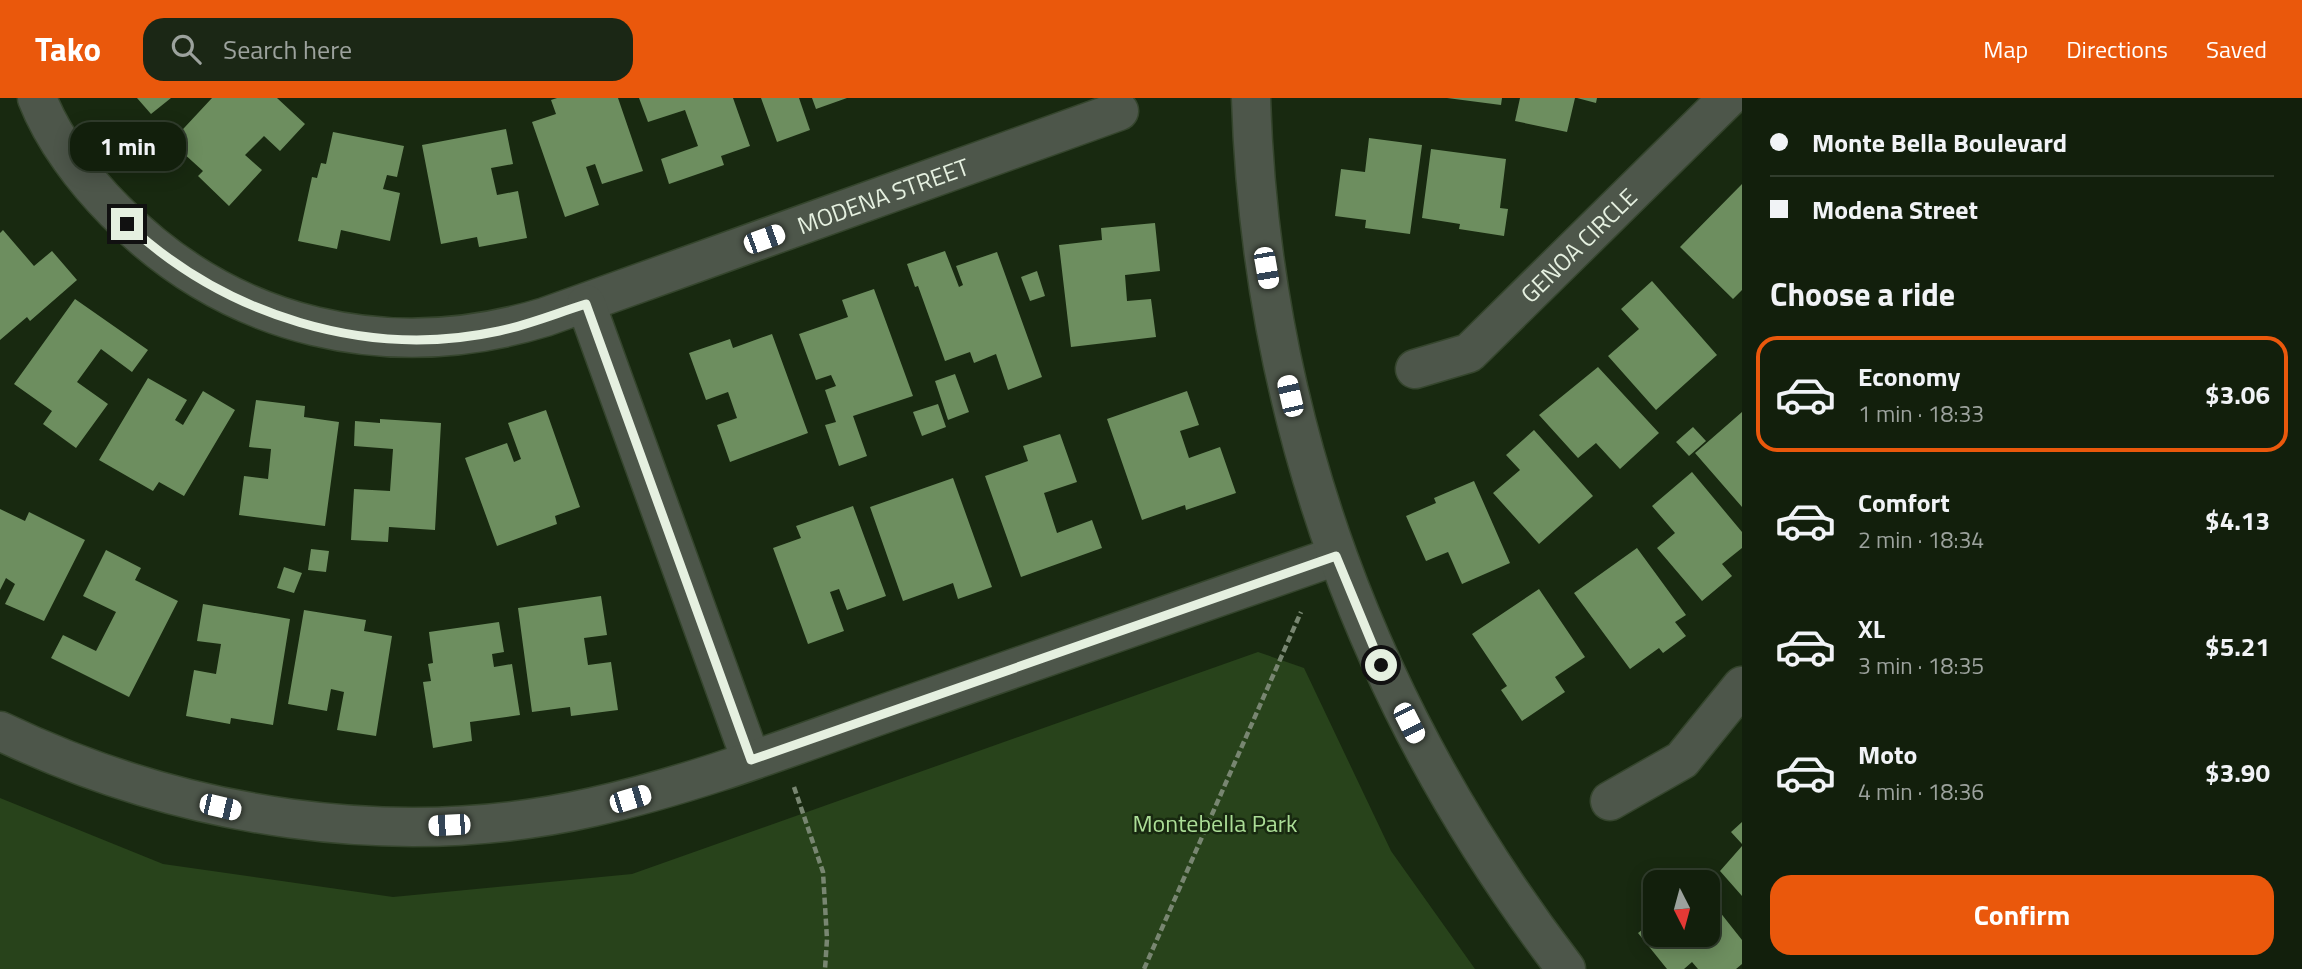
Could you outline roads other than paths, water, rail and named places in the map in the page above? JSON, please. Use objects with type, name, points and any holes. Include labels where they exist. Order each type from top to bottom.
[{"type":"street","name":"MODENA STREET","points":[[37,98],[96,192],[159,254],[202,282],[251,306],[300,323],[349,335],[401,340],[498,331],[586,304],[1119,111]]},
{"type":"street","points":[[1251,98],[1261,228],[1283,370],[1302,449],[1336,556],[1373,647],[1432,768],[1502,883],[1566,969]]},
{"type":"street","name":"GENOA CIRCLE","points":[[1415,369],[1469,353],[1728,98]]},
{"type":"street","points":[[586,304],[766,755]]},
{"type":"street","points":[[0,731],[106,776],[241,812],[369,825],[441,826],[543,817],[630,799],[766,755],[1336,556]]},
{"type":"street","points":[[1610,801],[1682,761],[1742,686]]},
{"type":"park label","name":"Montebella Park","points":[[1215,823]]}]
